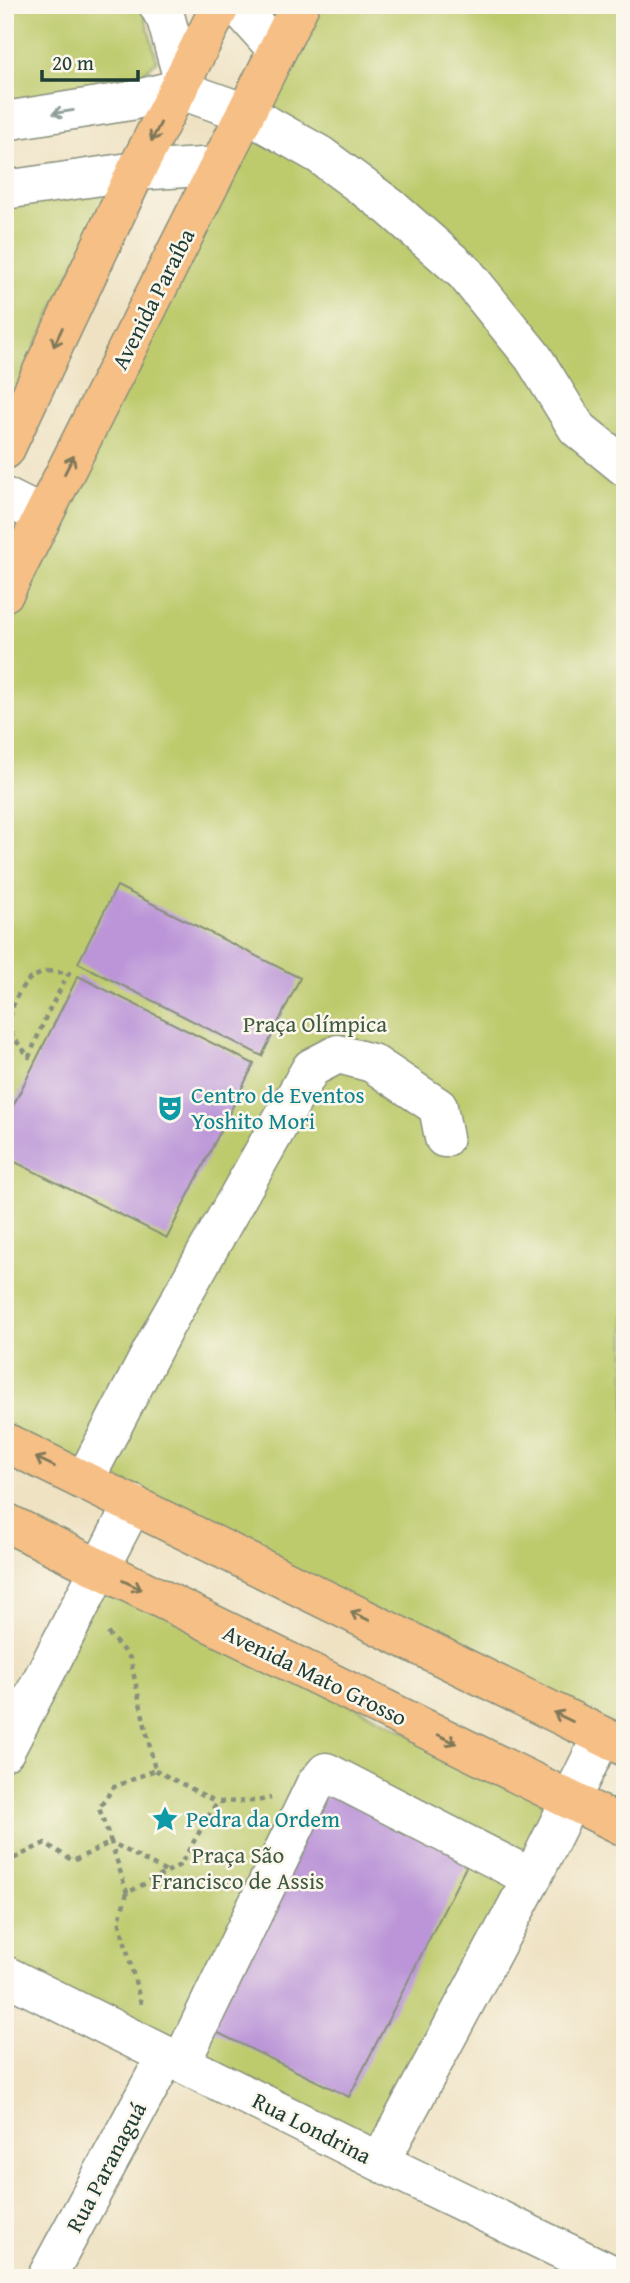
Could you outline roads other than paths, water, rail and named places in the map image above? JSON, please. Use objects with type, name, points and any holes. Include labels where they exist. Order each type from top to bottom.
[{"type":"main road","points":[[5,450],[136,171],[221,5]]},
{"type":"main road","name":"Avenida Paraíba","points":[[5,592],[300,5]]},
{"type":"main road","points":[[5,1442],[614,1742]]},
{"type":"main road","name":"Avenida Mato Grosso","points":[[5,1522],[625,1828]]},
{"type":"street","points":[[158,5],[166,19],[181,85]]},
{"type":"street","points":[[237,5],[277,50]]},
{"type":"street","points":[[5,121],[130,101],[181,85],[246,113],[320,155],[390,207],[465,273],[533,357],[577,428],[625,467]]},
{"type":"street","points":[[5,190],[136,171],[219,166]]},
{"type":"street","points":[[5,497],[43,516]]},
{"type":"street","points":[[83,1481],[166,1324],[311,1068],[338,1054],[372,1063],[438,1107],[444,1138]]},
{"type":"street","points":[[5,1751],[133,1504]]},
{"type":"street","points":[[380,2162],[532,1878],[570,1800],[614,1742]]},
{"type":"street","name":"Rua Paranaguá","points":[[47,2278],[315,1785],[326,1772],[532,1878]]},
{"type":"street","name":"Rua Londrina","points":[[5,1975],[620,2278]]},
{"type":"place","name":"Centro de Eventos Yoshito Mori","points":[[170,1108]]},
{"type":"place","name":"Pedra da Ordem","points":[[165,1819]]},
{"type":"park label","name":"Praça Olímpica","points":[[315,1024]]},
{"type":"park label","name":"Praça São Francisco de Assis","points":[[238,1868]]}]
